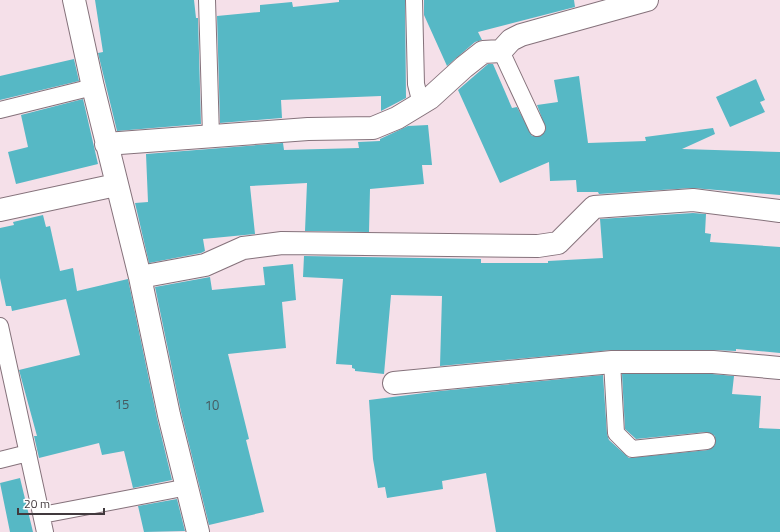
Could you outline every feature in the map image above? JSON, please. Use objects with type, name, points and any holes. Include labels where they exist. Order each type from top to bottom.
[{"type":"street","points":[[74,0],[106,144],[140,277],[169,416],[188,487],[198,532]]},
{"type":"street","points":[[106,144],[308,129],[373,128],[397,118],[430,98],[483,52],[501,51],[510,40],[521,35],[647,0]]},
{"type":"street","points":[[1,206],[116,185]]},
{"type":"street","points":[[140,277],[205,265],[243,248],[282,243],[538,246],[558,243],[594,207],[693,200],[780,211]]},
{"type":"street","points":[[394,383],[612,362],[713,362],[780,368]]},
{"type":"lane","points":[[207,0],[211,136]]},
{"type":"lane","points":[[414,0],[416,84],[421,104]]},
{"type":"lane","points":[[501,51],[537,128]]},
{"type":"lane","points":[[0,110],[93,87]]},
{"type":"lane","points":[[0,326],[45,532]]},
{"type":"lane","points":[[612,362],[616,433],[632,449],[707,442]]},
{"type":"lane","points":[[0,460],[28,453]]},
{"type":"lane","points":[[42,515],[188,487]]},
{"type":"building","points":[[95,0],[194,0],[196,18],[198,18],[201,124],[117,131],[98,53],[103,52]]},
{"type":"building","points":[[339,0],[405,0],[406,98],[381,111],[381,96],[281,100],[282,118],[220,123],[217,16],[260,12],[260,5],[292,2],[293,7],[339,2]]},
{"type":"building","points":[[424,0],[574,0],[575,7],[478,32],[482,40],[475,42],[447,66],[424,15]]},
{"type":"building","points":[[74,59],[79,81],[0,100],[0,76]]},
{"type":"building","points":[[488,64],[493,64],[512,108],[517,107],[532,136],[541,136],[546,129],[537,105],[558,102],[554,80],[579,76],[588,143],[646,141],[645,137],[713,128],[715,134],[682,149],[780,152],[780,195],[692,188],[599,194],[598,192],[577,192],[576,180],[550,181],[549,162],[500,183],[458,90]]},
{"type":"building","points":[[756,79],[765,100],[760,102],[765,112],[730,127],[716,97]]},
{"type":"building","points":[[83,99],[98,164],[16,184],[8,152],[28,147],[21,115]]},
{"type":"building","points":[[428,125],[432,165],[422,165],[424,184],[370,189],[369,232],[305,231],[307,183],[250,186],[255,234],[203,239],[205,251],[201,253],[149,263],[135,203],[148,202],[146,154],[283,143],[284,150],[359,148],[358,142],[380,141],[380,139],[408,126]]},
{"type":"building","points":[[693,213],[706,214],[705,233],[711,234],[710,242],[780,247],[780,353],[736,349],[736,351],[612,350],[440,366],[442,296],[391,295],[384,374],[355,371],[355,369],[352,368],[352,365],[336,364],[343,279],[303,277],[304,256],[481,259],[481,263],[548,263],[548,261],[603,258],[600,219]]},
{"type":"building","points":[[43,215],[46,227],[50,226],[60,271],[73,268],[77,291],[128,279],[157,418],[172,480],[133,488],[124,451],[102,455],[99,443],[39,458],[34,436],[37,436],[19,370],[80,355],[66,299],[12,311],[11,306],[6,306],[0,278],[0,228],[14,225],[13,222]]},
{"type":"building","points":[[293,264],[296,300],[282,302],[286,348],[228,354],[249,439],[246,440],[264,512],[209,525],[181,412],[155,287],[210,277],[212,290],[265,285],[263,267]]},
{"type":"building","points":[[622,374],[712,374],[734,376],[732,394],[761,396],[759,428],[780,429],[780,532],[496,532],[486,473],[442,481],[443,489],[387,498],[385,487],[378,488],[373,459],[369,400],[440,391],[603,375],[607,434],[609,440],[629,458],[708,450],[715,445],[715,436],[706,432],[636,439],[625,429]]},
{"type":"building","points":[[20,478],[33,532],[10,532],[0,483]]},
{"type":"building","points":[[177,499],[185,531],[144,532],[138,506]]}]
